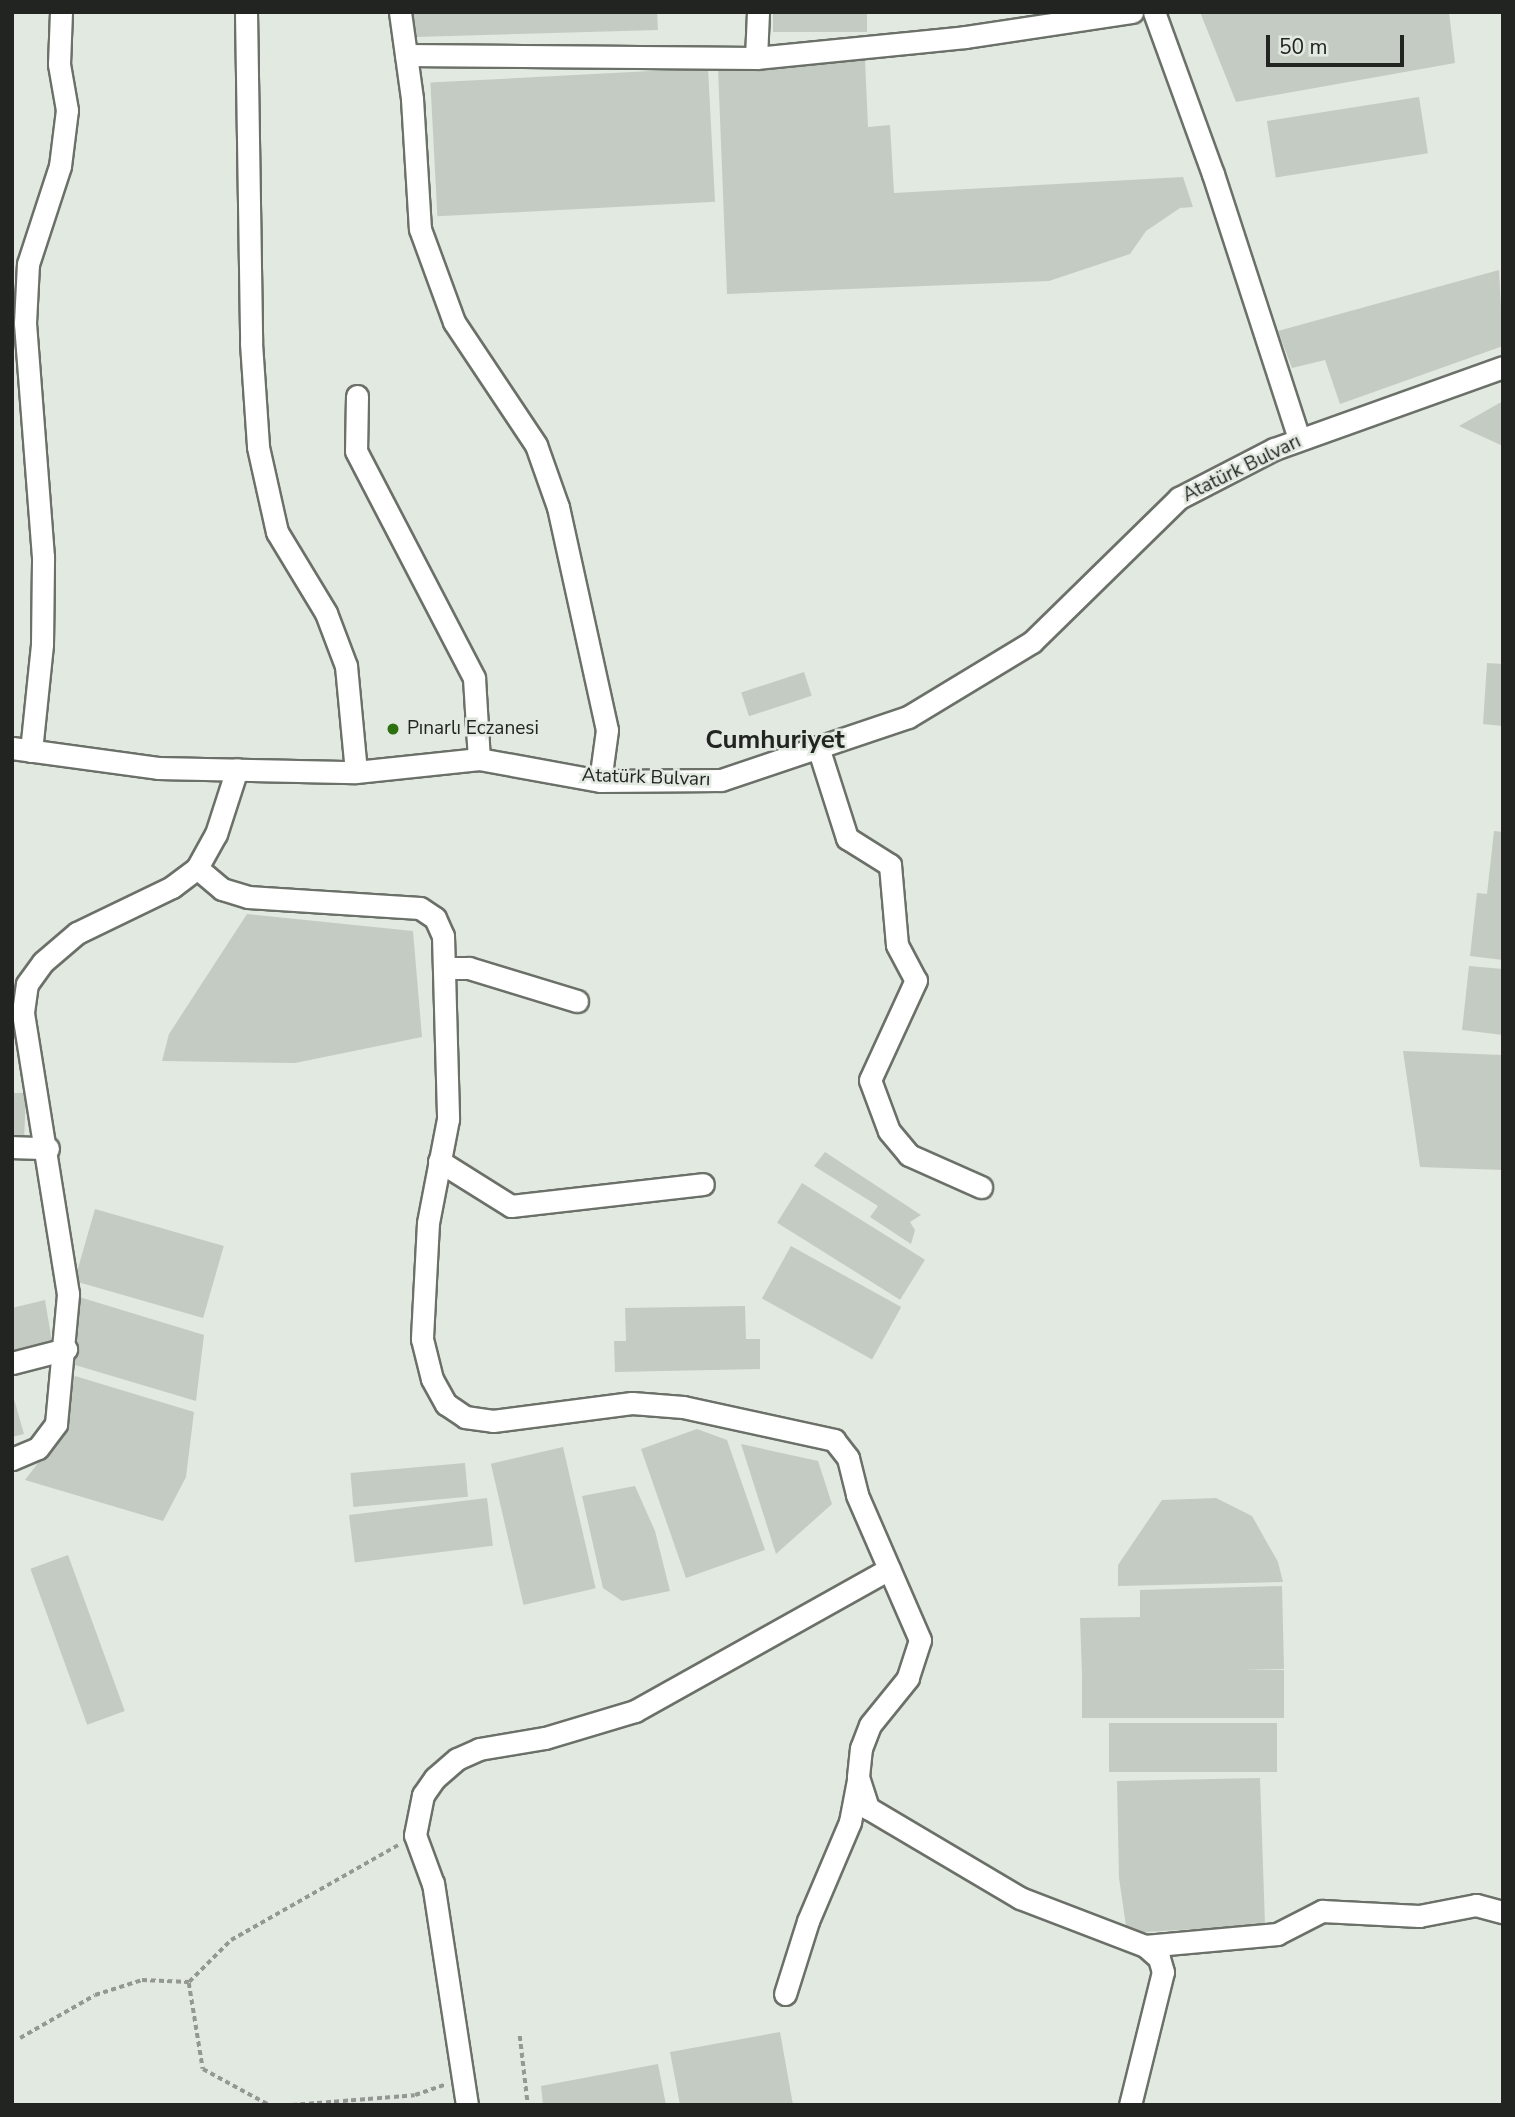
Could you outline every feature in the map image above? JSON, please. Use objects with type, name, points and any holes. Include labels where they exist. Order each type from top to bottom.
[{"type":"street","points":[[22,749],[42,644],[43,558],[25,323],[28,264],[60,166],[67,110],[59,64],[61,12]]},
{"type":"street","points":[[247,12],[250,316],[258,447],[277,532],[326,613],[346,666],[356,772]]},
{"type":"street","points":[[400,12],[420,229],[454,322],[536,445],[558,508],[607,730],[600,780]]},
{"type":"street","points":[[756,58],[758,12]]},
{"type":"street","points":[[406,55],[756,58],[1065,17],[1132,12]]},
{"type":"street","points":[[1154,12],[1213,174],[1299,439]]},
{"type":"street","name":"Atatürk Bulvarı","points":[[22,749],[158,768],[356,772],[479,759],[600,780],[721,780],[908,717],[1032,642],[1179,498],[1299,439],[1503,367]]},
{"type":"street","points":[[357,396],[356,451],[474,677],[479,759]]},
{"type":"street","points":[[818,747],[847,838],[890,865],[897,945],[916,980],[870,1080],[889,1131],[909,1155],[981,1187]]},
{"type":"street","points":[[12,1459],[37,1448],[56,1424],[66,1349],[68,1294],[48,1148],[18,1012],[27,984],[43,962],[77,933],[162,893],[197,868],[216,834],[237,769]]},
{"type":"street","points":[[197,868],[222,889],[248,897],[420,908],[435,918],[443,936],[447,968],[448,1119],[439,1161],[422,1281],[422,1339],[432,1379],[446,1404],[465,1417],[493,1421],[632,1404],[684,1407],[834,1440],[848,1458],[857,1495],[920,1640],[908,1678],[870,1725],[861,1748],[850,1822],[808,1921],[785,1994]]},
{"type":"street","points":[[447,968],[469,968],[577,1000]]},
{"type":"street","points":[[12,1147],[48,1148]]},
{"type":"street","points":[[439,1161],[511,1206],[703,1184]]},
{"type":"street","points":[[12,1363],[66,1349]]},
{"type":"street","points":[[467,2105],[433,1884],[415,1835],[423,1795],[457,1759],[479,1749],[594,1726],[635,1711],[889,1569]]},
{"type":"street","points":[[858,1777],[868,1808],[977,1876],[1101,1932],[1145,1946],[1277,1934],[1322,1911],[1419,1916],[1476,1905],[1503,1912]]},
{"type":"street","points":[[1130,2104],[1163,1972],[1159,1958],[1145,1946]]},
{"type":"path","points":[[20,2038],[95,1995],[142,1980],[189,1982],[231,1940],[415,1835]]},
{"type":"path","points":[[189,1982],[203,2069],[269,2105]]},
{"type":"path","points":[[520,2036],[528,2105]]},
{"type":"path","points":[[292,2105],[415,2095],[462,2078]]},
{"type":"building","points":[[413,12],[657,12],[658,30],[416,37]]},
{"type":"building","points":[[773,12],[867,12],[867,32],[773,32]]},
{"type":"building","points":[[1200,12],[1449,12],[1455,63],[1236,102]]},
{"type":"building","points":[[865,60],[868,127],[890,125],[894,193],[1183,177],[1193,207],[1180,208],[1146,231],[1130,254],[1049,281],[727,294],[718,68]]},
{"type":"building","points":[[708,68],[715,202],[437,216],[430,83]]},
{"type":"building","points":[[1419,97],[1428,153],[1276,177],[1267,121]]},
{"type":"building","points":[[1499,270],[1503,346],[1340,404],[1325,360],[1292,368],[1278,331]]},
{"type":"building","points":[[1503,401],[1503,446],[1459,426]]},
{"type":"building","points":[[1487,663],[1503,664],[1503,726],[1483,724]]},
{"type":"building","points":[[804,672],[812,696],[749,716],[741,692]]},
{"type":"building","points":[[1494,831],[1503,832],[1503,960],[1470,956],[1477,893],[1487,894]]},
{"type":"building","points":[[247,914],[413,931],[422,1037],[295,1063],[162,1061],[169,1034]]},
{"type":"building","points":[[1469,966],[1503,969],[1503,1035],[1462,1030]]},
{"type":"building","points":[[1403,1051],[1503,1055],[1503,1170],[1420,1167]]},
{"type":"building","points":[[12,1093],[26,1093],[24,1141],[12,1140]]},
{"type":"building","points":[[825,1152],[921,1215],[910,1222],[915,1230],[911,1244],[870,1217],[878,1206],[814,1166]]},
{"type":"building","points":[[802,1183],[925,1260],[900,1300],[777,1223]]},
{"type":"building","points":[[95,1209],[224,1246],[203,1318],[74,1281]]},
{"type":"building","points":[[791,1246],[901,1307],[872,1360],[762,1298]]},
{"type":"building","points":[[76,1296],[204,1335],[196,1401],[75,1365]]},
{"type":"building","points":[[45,1300],[52,1342],[12,1352],[12,1308]]},
{"type":"building","points":[[745,1306],[746,1339],[760,1339],[760,1369],[615,1372],[614,1341],[626,1341],[625,1308]]},
{"type":"building","points":[[75,1376],[194,1412],[186,1477],[163,1521],[25,1480],[57,1438]]},
{"type":"building","points":[[12,1392],[24,1434],[12,1437]]},
{"type":"building","points":[[697,1429],[727,1440],[765,1550],[686,1578],[641,1449]]},
{"type":"building","points":[[741,1444],[818,1461],[832,1504],[776,1554]]},
{"type":"building","points":[[563,1447],[596,1588],[524,1605],[491,1464]]},
{"type":"building","points":[[465,1463],[468,1497],[353,1507],[350,1473]]},
{"type":"building","points":[[635,1486],[655,1531],[670,1591],[622,1601],[603,1588],[582,1496]]},
{"type":"building","points":[[487,1498],[493,1546],[355,1563],[349,1515]]},
{"type":"building","points":[[1216,1498],[1252,1516],[1278,1562],[1283,1582],[1118,1586],[1118,1565],[1162,1500]]},
{"type":"building","points":[[68,1555],[125,1711],[87,1725],[30,1569]]},
{"type":"building","points":[[1282,1586],[1284,1669],[1082,1674],[1080,1618],[1140,1617],[1140,1590]]},
{"type":"building","points":[[1082,1670],[1284,1670],[1284,1718],[1082,1718]]},
{"type":"building","points":[[1109,1723],[1277,1723],[1277,1772],[1109,1772]]},
{"type":"building","points":[[1260,1778],[1265,1925],[1127,1933],[1119,1878],[1117,1781]]},
{"type":"building","points":[[780,2032],[793,2105],[680,2105],[670,2052]]},
{"type":"building","points":[[658,2064],[666,2105],[543,2105],[541,2086]]},
{"type":"place","name":"Pınarlı Eczanesi","points":[[393,729]]},
{"type":"district","name":"Cumhuriyet","points":[[775,740]]}]
